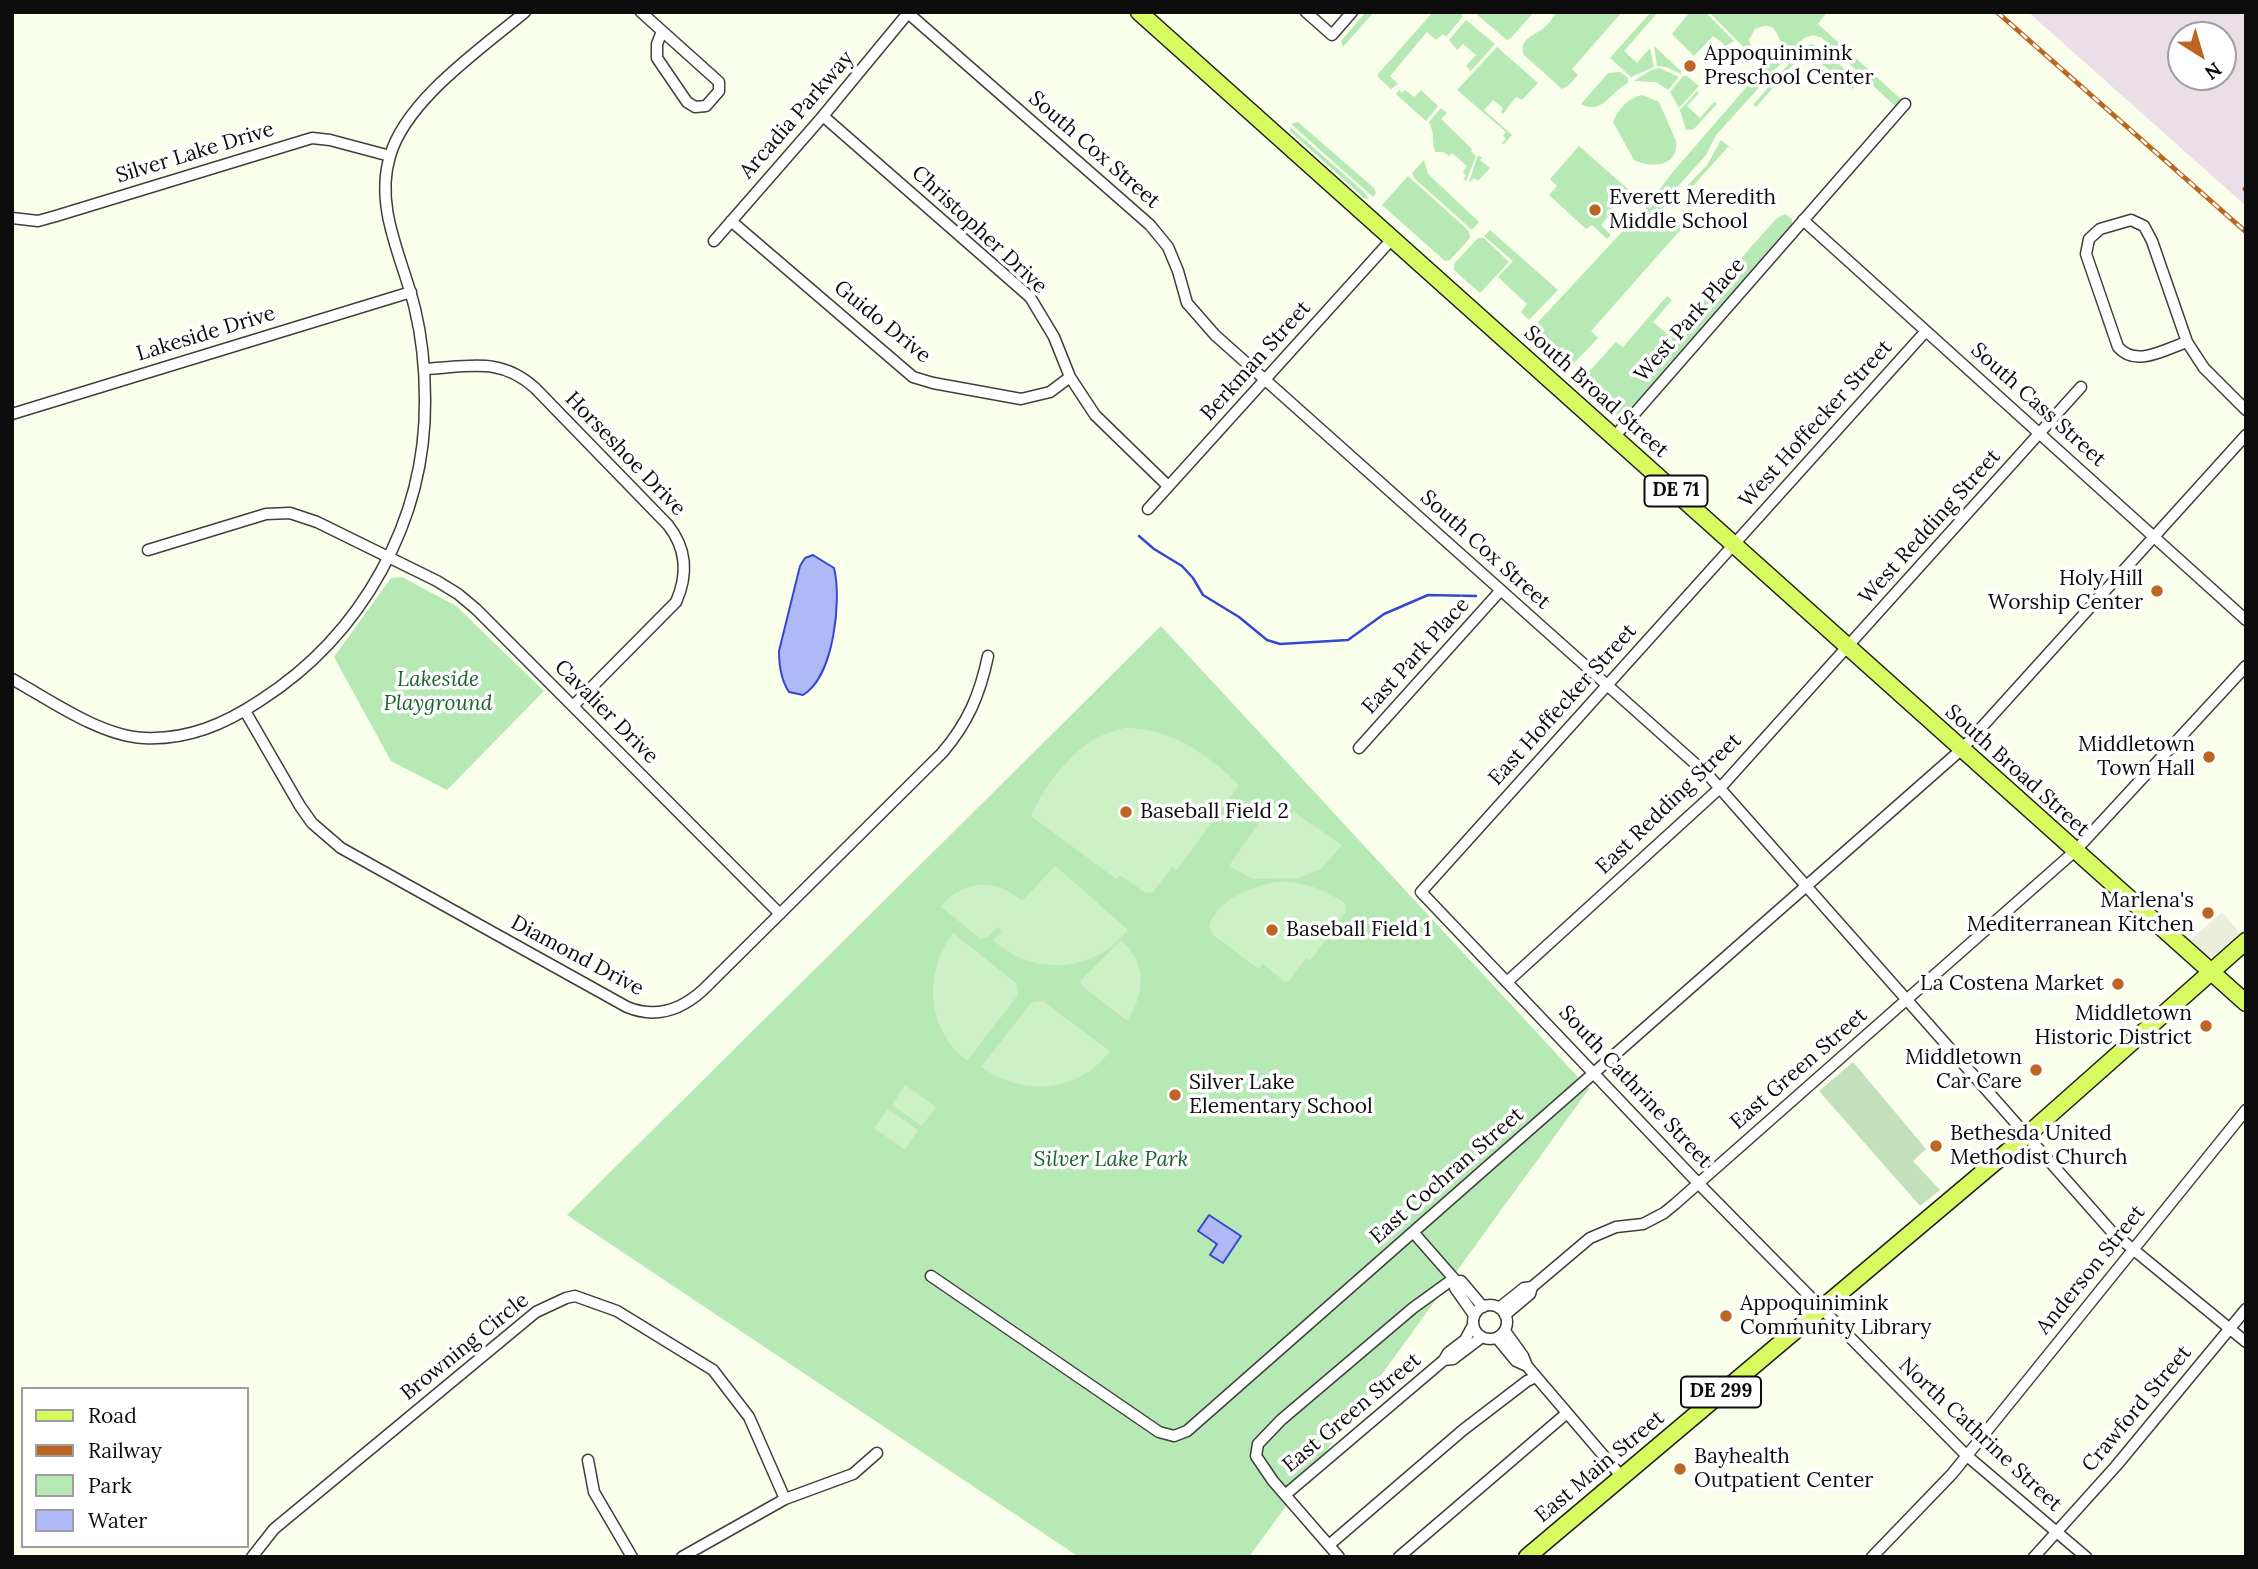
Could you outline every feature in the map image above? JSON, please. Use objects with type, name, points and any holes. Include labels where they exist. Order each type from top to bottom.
[{"type":"main road","name":"South Broad Street","points":[[1139,12],[2210,972]]},
{"type":"main road","name":"DE 299","points":[[2210,972],[2246,941]]},
{"type":"main road","name":"DE 71","points":[[2210,972],[2246,1003]]},
{"type":"main road","name":"East Main Street","points":[[1527,1557],[2026,1136],[2210,972]]},
{"type":"street","points":[[12,679],[89,722],[126,736],[180,737],[197,733],[245,711],[295,675],[326,647],[366,596],[389,557],[409,507],[418,472],[424,429],[424,369],[416,311],[386,206],[386,173],[390,156],[403,126],[421,102],[525,12]]},
{"type":"street","points":[[641,12],[719,82],[719,91],[706,106],[695,107],[687,102],[657,58],[657,44],[662,31]]},
{"type":"street","points":[[1307,12],[1332,35],[1352,12]]},
{"type":"street","name":"Arcadia Parkway","points":[[714,241],[908,13]]},
{"type":"street","name":"South Cox Street","points":[[908,13],[1150,225],[1168,247],[1187,303],[1215,335],[1721,787],[2112,1233],[2246,1342]]},
{"type":"street","name":"West Park Place","points":[[1615,436],[1905,104]]},
{"type":"street","name":"Christopher Drive","points":[[823,116],[1030,297],[1054,337],[1070,377],[1095,415],[1167,485]]},
{"type":"street","name":"Silver Lake Drive","points":[[12,218],[38,220],[56,216],[312,138],[390,156]]},
{"type":"street","name":"South Cass Street","points":[[1803,220],[2246,620]]},
{"type":"street","points":[[2187,342],[2141,357],[2128,356],[2118,347],[2086,254],[2086,246],[2100,229],[2132,220],[2144,226],[2152,241],[2187,342],[2211,376],[2246,410]]},
{"type":"street","name":"Guido Drive","points":[[731,221],[913,377],[1021,399],[1050,391],[1070,377]]},
{"type":"street","name":"Berkman Street","points":[[1148,509],[1392,239]]},
{"type":"street","name":"Lakeside Drive","points":[[12,414],[411,292]]},
{"type":"street","name":"West Hoffecker Street","points":[[1734,544],[1926,331]]},
{"type":"street","name":"Horseshoe Drive","points":[[424,369],[494,366],[515,373],[535,388],[659,515],[680,543],[684,555],[684,580],[676,602],[573,706]]},
{"type":"street","name":"West Redding Street","points":[[1848,646],[2081,387]]},
{"type":"street","name":"East Cochran Street","points":[[931,1276],[1153,1427],[1174,1436],[1187,1431],[1962,749],[2246,435]]},
{"type":"street","name":"Cavalier Drive","points":[[148,550],[279,512],[305,516],[438,580],[458,594],[573,706],[780,914]]},
{"type":"street","name":"East Hoffecker Street","points":[[1421,892],[1734,544]]},
{"type":"street","name":"East Park Place","points":[[1359,748],[1501,590]]},
{"type":"street","name":"East Redding Street","points":[[1508,981],[1721,787],[1848,646]]},
{"type":"street","name":"Diamond Drive","points":[[245,711],[300,806],[312,823],[341,848],[635,1011],[658,1013],[693,999],[953,740],[977,698],[988,656]]},
{"type":"street","name":"East Green Street","points":[[1502,1311],[1530,1294],[1532,1287],[1590,1238],[1616,1227],[1643,1224],[1653,1219],[1698,1183],[2075,851],[2246,666]]},
{"type":"street","name":"South Cathrine Street","points":[[1421,892],[1821,1309]]},
{"type":"street","name":"Anderson Street","points":[[1872,1557],[1952,1474],[2246,1110]]},
{"type":"street","points":[[1413,1232],[1483,1307],[1502,1311],[1507,1323],[1501,1335]]},
{"type":"street","points":[[1455,1280],[1455,1287],[1482,1338]]},
{"type":"street","points":[[1339,1557],[1285,1495],[1256,1456],[1258,1444],[1265,1435],[1413,1308],[1455,1280]]},
{"type":"street","name":"Browning Circle","points":[[251,1557],[274,1529],[536,1312],[575,1296],[617,1311],[713,1370],[749,1417],[785,1499]]},
{"type":"street","points":[[1444,1360],[1448,1353],[1465,1340],[1483,1307]]},
{"type":"street","name":"North Cathrine Street","points":[[1821,1309],[1966,1455],[2086,1557]]},
{"type":"street","name":"Crawford Street","points":[[2035,1557],[2116,1466],[2246,1309]]},
{"type":"street","points":[[1444,1360],[1453,1359],[1482,1338],[1501,1335]]},
{"type":"street","points":[[1501,1335],[1516,1361],[1527,1366],[1621,1476]]},
{"type":"street","name":"East Green Street","points":[[1285,1495],[1444,1360]]},
{"type":"street","points":[[1329,1545],[1463,1430],[1536,1377]]},
{"type":"street","points":[[1399,1557],[1567,1413]]},
{"type":"street","points":[[682,1557],[785,1499],[853,1474],[877,1453]]},
{"type":"street","points":[[588,1460],[594,1492],[632,1557]]},
{"type":"shaded area","points":[[2028,12],[2246,12],[2246,206]]},
{"type":"shaded area","points":[[2222,912],[2240,933],[2216,954],[2206,956],[2189,941]]},
{"type":"green space","points":[[1366,12],[1374,12],[1343,47],[1341,41]]},
{"type":"green space","points":[[1433,12],[1458,12],[1463,16],[1446,37],[1443,34],[1436,40],[1427,32],[1390,76],[1398,84],[1391,89],[1378,74]]},
{"type":"green space","points":[[1474,12],[1534,12],[1507,40]]},
{"type":"green space","points":[[1557,12],[1622,12],[1572,69],[1578,75],[1562,89],[1524,55],[1523,50],[1524,43]]},
{"type":"green space","points":[[1651,12],[1658,12],[1624,51],[1637,63],[1650,48],[1654,67],[1631,77],[1610,58]]},
{"type":"green space","points":[[1690,12],[1705,12],[1734,41],[1722,48],[1724,44],[1713,36],[1694,56],[1672,34]]},
{"type":"green space","points":[[1709,12],[1827,12],[1818,24],[1903,101],[1897,108],[1822,38],[1814,35],[1804,38],[1716,135],[1706,155],[1671,194],[1664,197],[1667,202],[1662,209],[1683,227],[1591,331],[1598,338],[1576,361],[1567,367],[1561,366],[1527,334],[1648,204],[1782,46],[1770,26],[1755,29],[1749,40],[1757,61]]},
{"type":"green space","points":[[1466,20],[1495,44],[1471,71],[1466,66],[1476,55],[1463,44],[1457,50],[1449,40]]},
{"type":"green space","points":[[1812,44],[1824,50],[1816,59],[1806,50],[1756,107],[1753,105],[1804,46]]},
{"type":"green space","points":[[1654,46],[1681,71],[1681,74],[1657,66]]},
{"type":"green space","points":[[1497,47],[1538,83],[1522,100],[1516,97],[1503,114],[1503,108],[1493,100],[1484,110],[1512,135],[1504,144],[1501,144],[1506,139],[1503,136],[1506,132],[1457,90]]},
{"type":"green space","points":[[1826,52],[1858,82],[1853,89],[1818,61]]},
{"type":"green space","points":[[1659,68],[1679,77],[1668,90],[1656,82],[1634,81],[1651,70]]},
{"type":"green space","points":[[1620,72],[1628,78],[1628,83],[1601,105],[1588,107],[1581,104],[1608,73]]},
{"type":"green space","points":[[1683,76],[1687,76],[1699,86],[1679,108],[1670,92]]},
{"type":"green space","points":[[1399,90],[1402,93],[1405,90],[1414,97],[1421,90],[1438,106],[1426,121],[1396,94]]},
{"type":"green space","points":[[1697,91],[1699,93],[1687,106],[1700,118],[1714,102],[1717,104],[1694,129],[1686,130],[1680,110]]},
{"type":"green space","points":[[1642,95],[1659,102],[1676,141],[1673,156],[1656,165],[1634,160],[1613,122],[1624,105]]},
{"type":"green space","points":[[1441,108],[1447,113],[1441,119],[1476,156],[1466,181],[1463,179],[1466,176],[1463,172],[1467,166],[1452,153],[1449,156],[1444,152],[1435,152],[1429,122]]},
{"type":"green space","points":[[1298,122],[1374,188],[1376,193],[1373,197],[1291,124]]},
{"type":"green space","points":[[1290,127],[1369,199],[1364,198],[1290,131]]},
{"type":"green space","points":[[1721,140],[1733,150],[1728,147],[1691,188],[1695,192],[1692,194],[1686,187],[1707,165]]},
{"type":"green space","points":[[1579,146],[1629,190],[1601,225],[1611,235],[1607,239],[1592,225],[1586,229],[1549,195],[1557,186],[1550,179]]},
{"type":"green space","points":[[1477,157],[1490,168],[1478,181],[1474,178],[1469,183]]},
{"type":"green space","points":[[1424,160],[1428,174],[1479,222],[1472,230],[1414,178],[1412,173]]},
{"type":"green space","points":[[1408,176],[1469,231],[1470,238],[1450,260],[1445,261],[1382,205]]},
{"type":"green space","points":[[1785,214],[1792,219],[1792,228],[1623,421],[1585,388],[1584,377],[1616,342],[1623,347],[1667,296],[1672,300],[1653,322],[1671,337],[1776,219]]},
{"type":"green space","points":[[1490,230],[1558,290],[1529,320],[1521,312],[1527,304],[1498,277],[1513,261],[1484,236]]},
{"type":"green space","points":[[1478,238],[1484,238],[1509,262],[1480,293],[1454,270],[1454,264]]},
{"type":"green space","name":"Lakeside Playground","points":[[402,577],[456,606],[544,691],[447,790],[391,761],[334,657],[391,578]]},
{"type":"green space","name":"Silver Lake Park","points":[[1161,626],[1589,1089],[1249,1557],[1079,1557],[567,1215]]},
{"type":"green space","name":"Baseball Field 2","points":[[1124,728],[1157,732],[1187,744],[1239,785],[1177,870],[1172,867],[1153,892],[1146,893],[1120,875],[1116,879],[1031,816],[1050,783],[1077,752],[1098,737]]},
{"type":"green space","points":[[1279,807],[1291,815],[1294,812],[1342,845],[1321,869],[1298,878],[1253,879],[1229,866],[1262,818],[1266,820],[1275,808]]},
{"type":"green space","points":[[1054,867],[1128,930],[1098,955],[1081,962],[1063,965],[1026,960],[993,940],[1002,931],[998,927],[981,939],[941,907],[959,891],[980,885],[1002,888],[1022,901]]},
{"type":"green space","name":"Baseball Field 1","points":[[1277,882],[1313,887],[1346,904],[1345,913],[1310,961],[1306,958],[1289,981],[1285,982],[1263,964],[1259,969],[1213,935],[1209,926],[1220,908],[1237,895]]},
{"type":"green space","points":[[953,933],[1016,983],[1018,995],[967,1061],[953,1048],[943,1033],[933,1000],[937,966]]},
{"type":"green space","points":[[1121,940],[1136,959],[1141,979],[1137,1000],[1127,1021],[1081,985],[1081,980]]},
{"type":"green space","points":[[1043,1001],[1110,1051],[1097,1065],[1082,1075],[1049,1086],[1014,1083],[981,1067],[1031,1003]]},
{"type":"green space","points":[[1853,1062],[1926,1149],[1913,1161],[1940,1190],[1920,1206],[1819,1091]]},
{"type":"green space","points":[[905,1085],[936,1107],[922,1126],[892,1105]]},
{"type":"green space","points":[[888,1109],[918,1130],[905,1150],[874,1128]]},
{"type":"water","points":[[813,555],[834,568],[836,617],[829,655],[822,672],[814,686],[803,695],[789,692],[786,687],[779,651],[800,566],[805,558]]},
{"type":"water","points":[[1209,1215],[1241,1236],[1223,1263],[1210,1255],[1217,1244],[1198,1231]]},
{"type":"waterway","points":[[1139,536],[1182,566],[1203,595],[1239,617],[1267,640],[1280,644],[1348,640],[1384,614],[1428,595],[1476,596]]},
{"type":"railway","points":[[1997,12],[2246,232]]},
{"type":"place","name":"Appoquinimink Preschool Center","points":[[1690,66]]},
{"type":"place","name":"Everett Meredith Middle School","points":[[1595,210]]},
{"type":"place","name":"Holy Hill Worship Center","points":[[2157,591]]},
{"type":"place","name":"Middletown Town Hall","points":[[2209,757]]},
{"type":"place","name":"Baseball Field 2","points":[[1126,812]]},
{"type":"place","name":"Marlena's Mediterranean Kitchen","points":[[2208,913]]},
{"type":"place","name":"Baseball Field 1","points":[[1272,930]]},
{"type":"place","name":"La Costena Market","points":[[2118,984]]},
{"type":"place","name":"Middletown Historic District","points":[[2206,1026]]},
{"type":"place","name":"Middletown Car Care","points":[[2036,1070]]},
{"type":"place","name":"Silver Lake Elementary School","points":[[1175,1095]]},
{"type":"place","name":"Bethesda United Methodist Church","points":[[1936,1146]]},
{"type":"place","name":"Appoquinimink Community Library","points":[[1726,1316]]},
{"type":"place","name":"Bayhealth Outpatient Center","points":[[1680,1469]]}]
